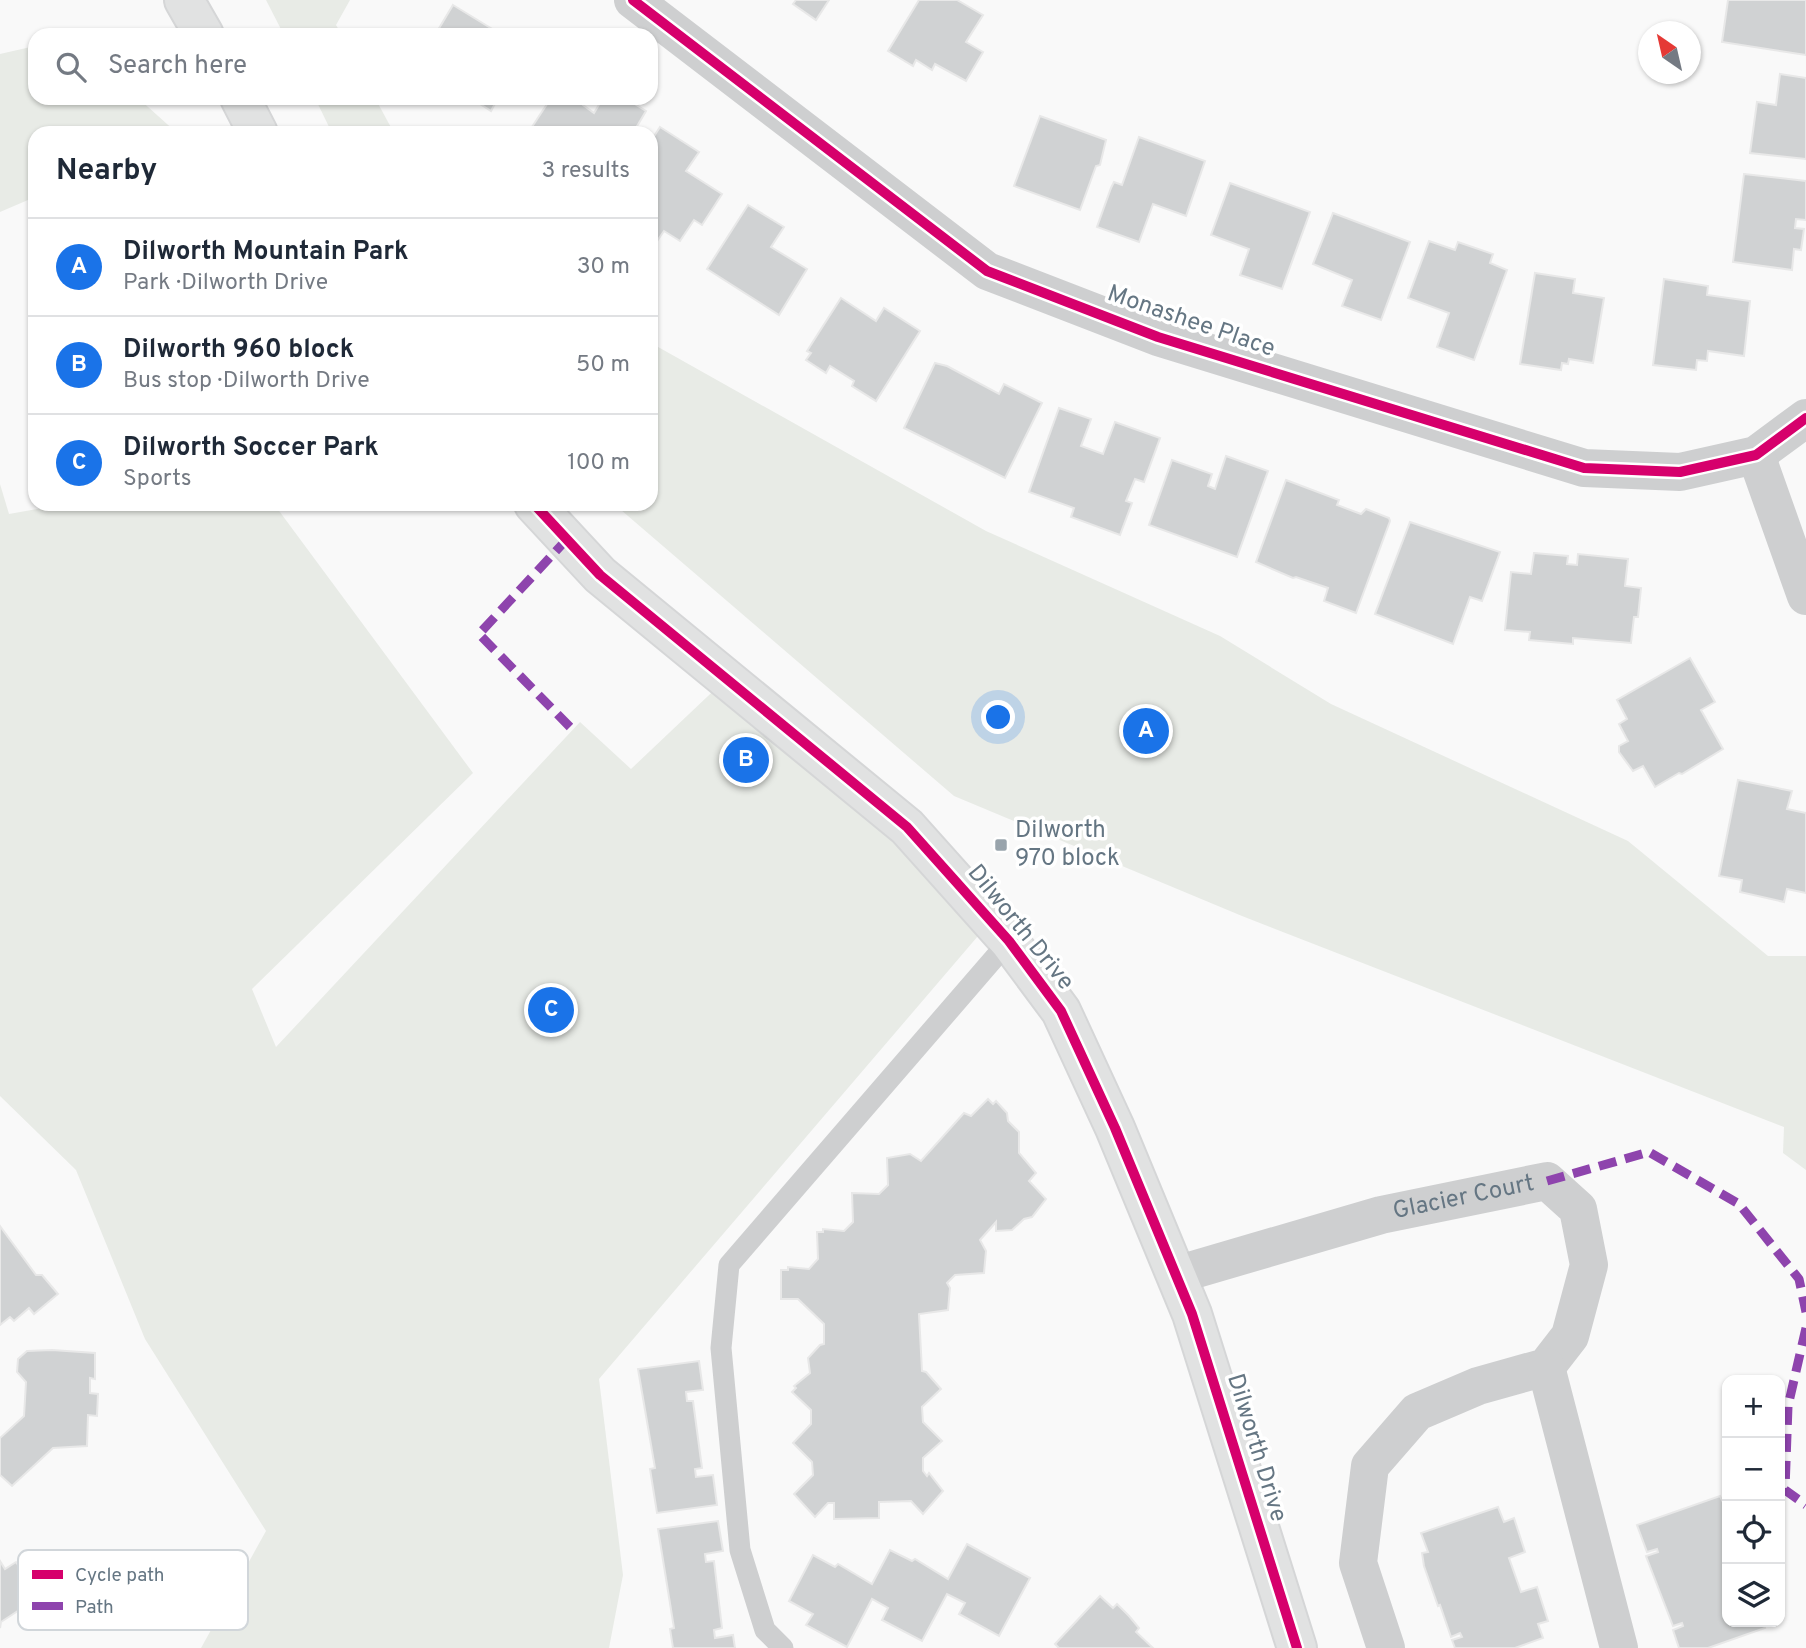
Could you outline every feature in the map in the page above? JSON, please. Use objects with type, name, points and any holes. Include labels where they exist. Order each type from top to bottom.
[{"type":"street","points":[[184,0],[200,28]]},
{"type":"street","name":"Monashee Place","points":[[634,0],[987,271],[1158,337],[1584,468],[1680,472],[1756,455],[1806,418]]},
{"type":"street","points":[[244,105],[254,126]]},
{"type":"street","points":[[1756,455],[1806,596]]},
{"type":"street","name":"Dilworth Drive","points":[[541,511],[600,575],[907,827],[1009,941],[1061,1011],[1115,1128],[1192,1314],[1297,1648]]},
{"type":"street","name":"Glacier Court","points":[[1176,1275],[1381,1215],[1547,1181],[1578,1209],[1589,1265],[1570,1336],[1546,1367]]},
{"type":"street","points":[[1386,1648],[1358,1563],[1370,1466],[1417,1412],[1478,1386],[1546,1367],[1619,1648]]},
{"type":"lane","points":[[783,1648],[765,1630],[740,1549],[721,1348],[729,1265],[1009,941]]},
{"type":"shaded area","points":[[266,0],[350,0],[336,25],[338,28],[280,28]]},
{"type":"shaded area","points":[[28,48],[28,105],[146,105],[169,126],[28,126],[28,200],[0,212],[0,54]]},
{"type":"shaded area","points":[[318,105],[379,105],[390,126],[329,126]]},
{"type":"shaded area","points":[[658,347],[986,531],[1220,636],[1331,704],[1628,841],[1768,956],[1806,956],[1806,1170],[1783,1153],[1784,1127],[1242,916],[954,796],[622,511],[658,511]]},
{"type":"shaded area","points":[[0,484],[9,514],[28,511],[279,511],[473,773],[252,989],[276,1047],[580,722],[631,769],[727,678],[990,922],[599,1379],[623,1575],[609,1648],[201,1648],[211,1630],[248,1630],[248,1563],[266,1531],[145,1339],[76,1170],[0,1096]]},
{"type":"building","points":[[796,0],[829,0],[816,20],[793,4]]},
{"type":"building","points":[[919,0],[957,0],[983,15],[966,42],[983,52],[966,81],[935,64],[932,70],[916,60],[913,66],[888,51]]},
{"type":"building","points":[[1728,0],[1806,0],[1806,55],[1722,42]]},
{"type":"building","points":[[453,5],[491,28],[439,28]]},
{"type":"building","points":[[1780,74],[1806,78],[1806,159],[1750,153],[1757,102],[1776,105]]},
{"type":"building","points":[[482,105],[494,105],[491,111]]},
{"type":"building","points":[[546,105],[583,105],[594,113],[599,105],[636,105],[646,111],[637,126],[533,126]]},
{"type":"building","points":[[1040,116],[1106,140],[1100,165],[1096,166],[1080,210],[1014,186]]},
{"type":"building","points":[[660,127],[699,152],[686,171],[722,194],[702,225],[694,220],[680,241],[664,231],[658,240]]},
{"type":"building","points":[[1139,137],[1205,161],[1186,216],[1153,204],[1139,242],[1097,227],[1114,182],[1122,185]]},
{"type":"building","points":[[1744,174],[1806,181],[1806,220],[1796,219],[1795,228],[1804,229],[1801,250],[1794,249],[1792,270],[1733,262]]},
{"type":"building","points":[[1230,183],[1310,212],[1282,289],[1240,275],[1249,249],[1211,235]]},
{"type":"building","points":[[748,205],[784,227],[771,247],[807,269],[779,315],[707,269]]},
{"type":"building","points":[[1333,213],[1410,242],[1381,320],[1342,306],[1352,280],[1313,264]]},
{"type":"building","points":[[1429,241],[1455,250],[1458,242],[1493,254],[1490,263],[1507,270],[1474,360],[1437,347],[1449,313],[1408,298]]},
{"type":"building","points":[[1535,273],[1575,279],[1573,293],[1604,298],[1593,363],[1569,359],[1568,364],[1562,363],[1561,370],[1520,364]]},
{"type":"building","points":[[1664,279],[1708,286],[1707,295],[1750,301],[1744,356],[1708,351],[1707,361],[1697,360],[1696,370],[1653,365]]},
{"type":"building","points":[[841,298],[876,321],[884,308],[920,331],[876,401],[852,386],[854,381],[830,366],[826,373],[806,360],[811,353],[807,351]]},
{"type":"building","points":[[935,363],[947,366],[999,394],[1004,384],[1042,403],[1005,478],[904,428]]},
{"type":"building","points":[[1059,408],[1091,419],[1081,446],[1103,454],[1115,422],[1160,438],[1144,482],[1135,479],[1126,501],[1132,503],[1120,535],[1071,517],[1074,508],[1029,492]]},
{"type":"building","points":[[1226,456],[1268,471],[1237,557],[1149,525],[1172,460],[1212,474],[1208,486],[1215,489]]},
{"type":"building","points":[[1286,480],[1339,500],[1337,505],[1361,514],[1366,509],[1389,518],[1356,613],[1324,601],[1328,588],[1293,578],[1256,562]]},
{"type":"building","points":[[1410,522],[1500,552],[1482,601],[1470,597],[1453,644],[1375,614]]},
{"type":"building","points":[[1534,553],[1568,556],[1567,564],[1577,565],[1578,554],[1628,559],[1625,586],[1641,588],[1638,617],[1634,617],[1631,643],[1573,638],[1573,644],[1529,640],[1530,632],[1505,630],[1511,572],[1531,574]]},
{"type":"building","points":[[1690,658],[1715,702],[1701,710],[1723,749],[1655,787],[1643,766],[1633,771],[1619,752],[1619,746],[1628,741],[1619,724],[1627,719],[1617,700]]},
{"type":"building","points":[[1738,780],[1792,791],[1787,809],[1806,813],[1806,893],[1787,889],[1784,902],[1740,892],[1742,880],[1719,876]]},
{"type":"building","points":[[988,1099],[993,1104],[996,1101],[1007,1113],[1008,1121],[1019,1132],[1019,1153],[1036,1173],[1029,1181],[1046,1199],[1032,1217],[1024,1219],[1012,1230],[996,1231],[996,1222],[980,1240],[986,1251],[984,1273],[955,1275],[947,1283],[950,1288],[948,1310],[919,1314],[922,1371],[941,1389],[922,1407],[923,1422],[942,1441],[923,1458],[923,1471],[927,1476],[929,1473],[943,1491],[923,1514],[911,1501],[879,1502],[879,1518],[834,1519],[834,1503],[828,1503],[815,1517],[794,1494],[813,1475],[812,1462],[793,1443],[811,1424],[811,1410],[792,1392],[796,1388],[794,1386],[810,1373],[808,1358],[824,1344],[824,1324],[798,1299],[781,1299],[781,1270],[788,1270],[788,1267],[809,1269],[818,1259],[817,1232],[823,1232],[823,1229],[844,1231],[853,1222],[852,1193],[879,1194],[888,1185],[887,1158],[910,1154],[921,1161],[964,1113],[971,1116]]},
{"type":"building","points":[[0,1226],[36,1275],[42,1275],[58,1294],[34,1314],[29,1308],[14,1321],[10,1317],[0,1325]]},
{"type":"building","points":[[27,1351],[95,1353],[95,1379],[90,1378],[90,1393],[98,1394],[97,1416],[88,1415],[87,1446],[53,1448],[12,1486],[0,1475],[0,1438],[24,1416],[26,1382],[17,1372],[18,1359]]},
{"type":"building","points":[[699,1361],[703,1390],[686,1392],[687,1401],[693,1401],[702,1468],[695,1469],[696,1477],[713,1475],[717,1505],[657,1513],[650,1469],[655,1468],[638,1369]]},
{"type":"building","points":[[1720,1496],[1722,1627],[1765,1628],[1708,1648],[1679,1648],[1673,1630],[1683,1626],[1682,1623],[1673,1626],[1646,1556],[1658,1552],[1657,1549],[1647,1552],[1637,1525]]},
{"type":"building","points":[[1498,1507],[1504,1522],[1514,1518],[1525,1552],[1509,1558],[1521,1592],[1537,1587],[1548,1621],[1538,1624],[1543,1638],[1515,1648],[1455,1648],[1452,1640],[1462,1637],[1460,1633],[1451,1637],[1440,1605],[1438,1606],[1424,1566],[1422,1553],[1428,1552],[1421,1533]]},
{"type":"building","points":[[718,1521],[723,1551],[705,1554],[706,1562],[714,1561],[722,1628],[714,1630],[715,1638],[733,1635],[735,1648],[673,1648],[670,1629],[674,1628],[658,1529]]},
{"type":"building","points":[[967,1544],[1030,1578],[999,1636],[959,1614],[965,1603],[947,1594],[922,1641],[882,1620],[888,1608],[872,1599],[847,1647],[806,1625],[813,1614],[789,1601],[813,1555],[835,1567],[838,1564],[872,1584],[890,1550],[912,1561],[915,1559],[948,1579]]},
{"type":"building","points":[[0,1561],[5,1569],[16,1562],[18,1611],[1,1622],[0,1628]]},
{"type":"building","points":[[1100,1596],[1113,1608],[1117,1604],[1139,1628],[1136,1632],[1153,1648],[1059,1648],[1055,1644]]},
{"type":"marked path","points":[[568,538],[479,634],[570,727]]},
{"type":"marked path","points":[[1547,1181],[1649,1152],[1739,1204],[1799,1279],[1806,1312]]},
{"type":"marked path","points":[[1806,1328],[1788,1406],[1785,1490],[1806,1505]]},
{"type":"cycle path","points":[[633,0],[987,271],[1158,337],[1584,468],[1680,472],[1756,455],[1806,418]]},
{"type":"cycle path","points":[[541,511],[600,575],[907,827],[1009,941],[1061,1011],[1115,1128],[1192,1314],[1297,1648]]},
{"type":"place","name":"Dilworth Mountain Park","points":[[1146,731]]},
{"type":"place","name":"Dilworth 960 block","points":[[746,760]]},
{"type":"place","name":"Dilworth 970 block","points":[[1001,845]]},
{"type":"place","name":"Dilworth Soccer Park","points":[[551,1010]]}]
